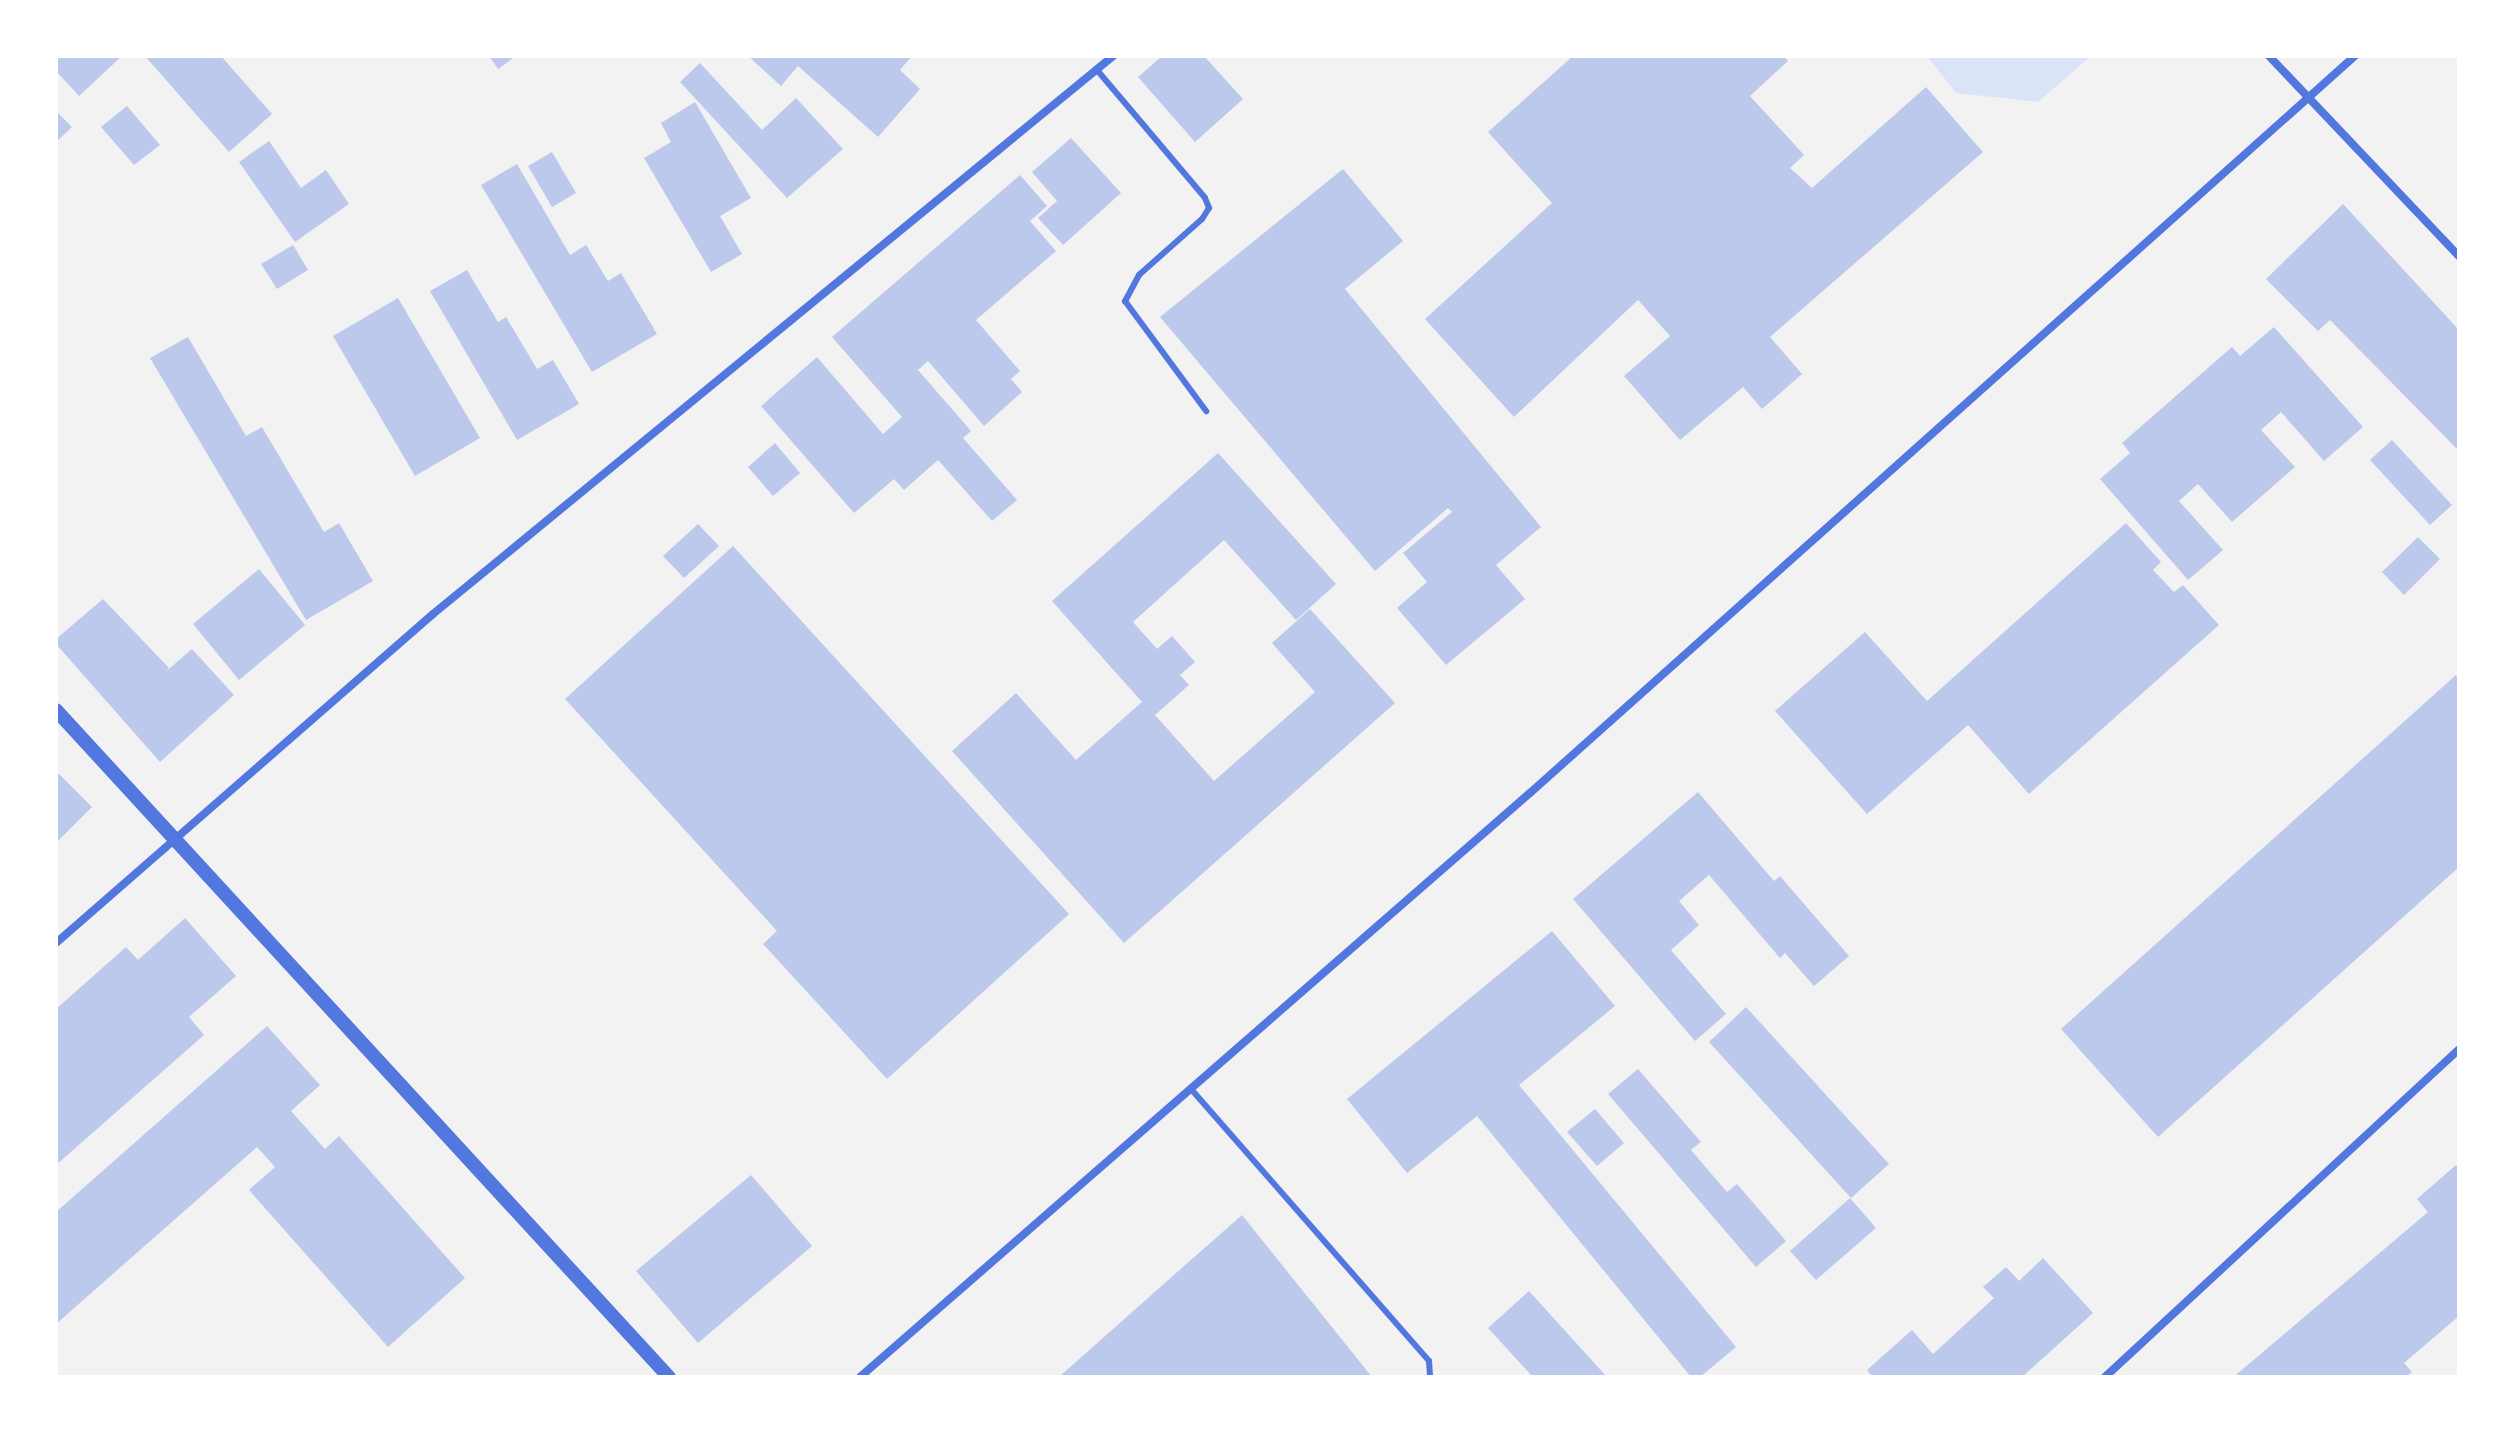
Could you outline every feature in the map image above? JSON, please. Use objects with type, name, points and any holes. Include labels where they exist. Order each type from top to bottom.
[{"type":"street","points":[[56,943],[433,614],[1113,56]]},
{"type":"street","points":[[2269,56],[2459,256]]},
{"type":"street","points":[[860,1377],[1530,793],[2355,56]]},
{"type":"street","points":[[56,710],[669,1377]]},
{"type":"street","points":[[2105,1377],[2459,1049]]},
{"type":"lane","points":[[1097,70],[1205,198],[1209,208],[1202,219],[1139,275],[1126,294],[1125,301],[1206,411]]},
{"type":"lane","points":[[1191,1089],[1429,1361],[1430,1377]]},
{"type":"shaded area","points":[[1927,56],[2091,56],[2038,102],[1956,93]]},
{"type":"building","points":[[56,56],[122,56],[79,96],[56,71]]},
{"type":"building","points":[[145,56],[221,56],[272,114],[229,152]]},
{"type":"building","points":[[489,56],[516,56],[498,69]]},
{"type":"building","points":[[748,56],[912,56],[900,70],[920,89],[878,137],[798,66],[781,86]]},
{"type":"building","points":[[1162,56],[1204,56],[1243,99],[1195,142],[1138,77]]},
{"type":"building","points":[[1573,56],[1784,56],[1788,61],[1750,96],[1804,155],[1790,168],[1812,188],[1926,87],[1983,152],[1770,337],[1802,374],[1762,409],[1743,387],[1680,440],[1624,376],[1670,336],[1638,300],[1514,417],[1425,319],[1552,203],[1488,132]]},
{"type":"building","points":[[700,63],[762,130],[796,98],[843,149],[787,198],[680,82]]},
{"type":"building","points":[[695,102],[751,198],[720,216],[742,254],[711,272],[644,158],[671,142],[661,123]]},
{"type":"building","points":[[127,106],[160,145],[134,165],[101,127]]},
{"type":"building","points":[[56,111],[72,127],[56,142]]},
{"type":"building","points":[[1071,138],[1121,193],[1063,245],[1038,218],[1057,201],[1032,172]]},
{"type":"building","points":[[269,141],[301,188],[326,170],[349,204],[295,242],[239,162]]},
{"type":"building","points":[[552,152],[576,193],[552,207],[528,166]]},
{"type":"building","points":[[517,164],[570,255],[586,245],[608,281],[621,273],[657,334],[592,372],[481,185]]},
{"type":"building","points":[[1343,169],[1403,241],[1345,289],[1541,527],[1496,565],[1525,599],[1446,665],[1397,608],[1427,582],[1403,553],[1452,512],[1448,508],[1375,571],[1160,317]]},
{"type":"building","points":[[1020,175],[1047,206],[1030,221],[1056,251],[976,320],[1020,371],[1011,379],[1022,392],[984,426],[928,361],[918,370],[971,431],[963,438],[1017,500],[992,521],[938,460],[904,490],[894,479],[854,513],[761,406],[817,357],[883,434],[902,417],[832,337]]},
{"type":"building","points":[[2343,204],[2459,330],[2459,451],[2330,320],[2318,331],[2266,279]]},
{"type":"building","points":[[293,245],[308,270],[277,289],[261,264]]},
{"type":"building","points":[[467,270],[498,322],[506,317],[537,369],[553,360],[579,404],[517,440],[430,291]]},
{"type":"building","points":[[398,298],[480,438],[415,476],[333,336]]},
{"type":"building","points":[[2274,327],[2363,427],[2324,461],[2281,412],[2261,430],[2295,467],[2232,522],[2198,484],[2179,501],[2223,550],[2188,580],[2100,479],[2130,453],[2122,443],[2232,347],[2240,356]]},
{"type":"building","points":[[188,337],[246,436],[262,427],[324,532],[339,523],[373,581],[306,620],[150,358]]},
{"type":"building","points":[[2392,440],[2452,505],[2430,525],[2370,460]]},
{"type":"building","points":[[775,443],[800,473],[773,496],[748,467]]},
{"type":"building","points":[[1218,453],[1336,584],[1296,620],[1224,540],[1133,622],[1157,649],[1172,636],[1195,662],[1180,675],[1189,685],[1155,715],[1214,781],[1315,692],[1272,643],[1310,609],[1395,703],[1124,943],[952,751],[1016,693],[1076,760],[1142,702],[1052,601]]},
{"type":"building","points":[[2126,523],[2161,562],[2153,570],[2174,592],[2183,585],[2219,625],[2029,794],[1968,725],[1867,814],[1775,711],[1865,632],[1927,701]]},
{"type":"building","points":[[698,524],[719,546],[684,578],[663,556]]},
{"type":"building","points":[[2418,537],[2440,559],[2404,595],[2382,572]]},
{"type":"building","points":[[733,546],[1069,914],[887,1079],[763,944],[777,931],[565,699]]},
{"type":"building","points":[[259,569],[305,625],[239,680],[193,624]]},
{"type":"building","points":[[103,599],[169,668],[163,674],[192,649],[234,695],[160,762],[56,644],[56,639]]},
{"type":"building","points":[[2456,675],[2459,679],[2459,867],[2158,1137],[2061,1029]]},
{"type":"building","points":[[56,771],[92,807],[56,843]]},
{"type":"building","points":[[1698,792],[1774,881],[1780,876],[1849,956],[1814,986],[1785,953],[1780,958],[1709,875],[1679,901],[1699,925],[1671,950],[1726,1014],[1695,1041],[1573,899]]},
{"type":"building","points":[[185,918],[236,976],[189,1017],[204,1035],[56,1165],[56,1009],[126,947],[138,960]]},
{"type":"building","points":[[1552,931],[1615,1006],[1519,1085],[1736,1347],[1700,1377],[1691,1377],[1477,1116],[1407,1173],[1347,1099]]},
{"type":"building","points":[[1746,1007],[1889,1164],[1851,1198],[1709,1042]]},
{"type":"building","points":[[267,1026],[320,1085],[291,1111],[325,1149],[339,1136],[465,1278],[388,1347],[249,1190],[275,1167],[257,1147],[56,1324],[56,1212]]},
{"type":"building","points":[[1638,1069],[1701,1142],[1691,1150],[1727,1192],[1737,1184],[1786,1241],[1756,1267],[1608,1094]]},
{"type":"building","points":[[1595,1109],[1624,1143],[1597,1166],[1567,1132]]},
{"type":"building","points":[[2456,1165],[2459,1169],[2459,1316],[2404,1363],[2412,1372],[2406,1377],[2239,1377],[2237,1374],[2428,1212],[2417,1199]]},
{"type":"building","points":[[751,1175],[812,1246],[698,1343],[636,1271]]},
{"type":"building","points":[[1850,1198],[1876,1228],[1816,1280],[1790,1251]]},
{"type":"building","points":[[1242,1215],[1372,1377],[1059,1377],[1175,1274]]},
{"type":"building","points":[[2043,1258],[2093,1313],[2022,1377],[1873,1377],[1867,1370],[1912,1330],[1933,1354],[1994,1298],[1983,1287],[2006,1267],[2019,1281]]},
{"type":"building","points":[[1529,1291],[1607,1377],[1533,1377],[1488,1328]]}]
